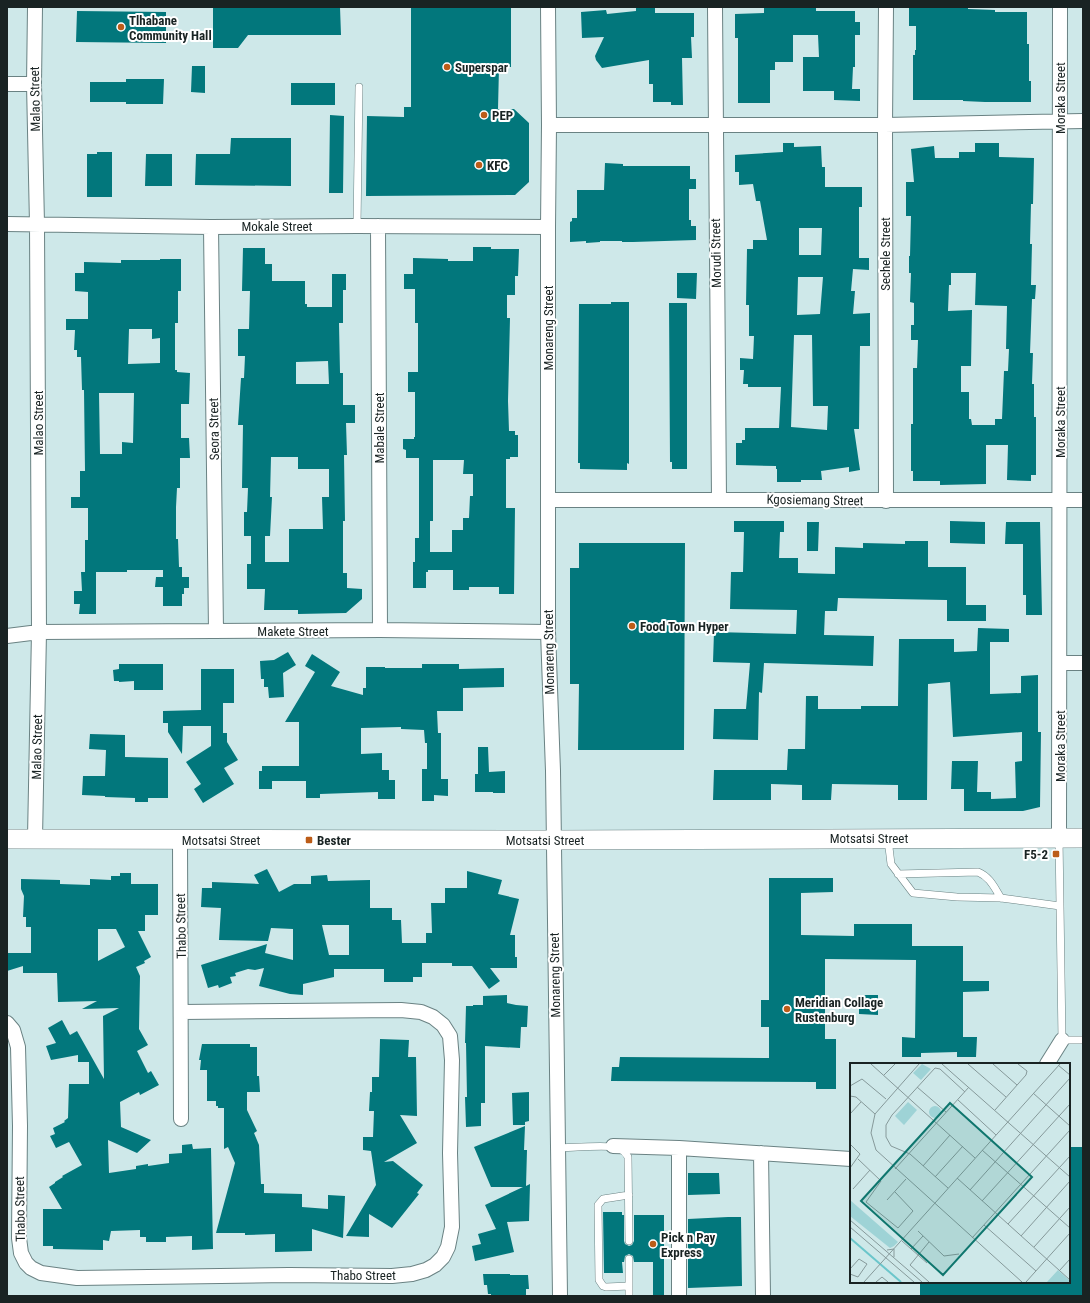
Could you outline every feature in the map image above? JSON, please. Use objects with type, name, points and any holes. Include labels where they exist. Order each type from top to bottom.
[{"type":"street","name":"Malao Street","points":[[35,7],[34,84],[37,224],[39,632],[35,838]]},
{"type":"street","name":"Monareng Street","points":[[548,7],[548,632],[554,840],[560,1296]]},
{"type":"street","name":"Morudi Street","points":[[715,7],[719,499]]},
{"type":"street","name":"Sechele Street","points":[[886,7],[886,501]]},
{"type":"street","name":"Moraka Street","points":[[1059,838],[1060,7]]},
{"type":"street","points":[[7,84],[34,84]]},
{"type":"street","points":[[549,125],[885,125],[1083,121]]},
{"type":"street","name":"Mokale Street","points":[[7,224],[211,227],[548,227]]},
{"type":"street","name":"Mabale Street","points":[[378,226],[380,630]]},
{"type":"street","name":"Seora Street","points":[[211,227],[216,631]]},
{"type":"street","name":"Kgosiemang Street","points":[[548,500],[1083,500]]},
{"type":"street","name":"Makete Street","points":[[7,636],[39,632],[380,630],[548,632]]},
{"type":"street","points":[[1060,663],[1083,663]]},
{"type":"street","name":"Motsatsi Street","points":[[7,839],[554,840],[1083,838]]},
{"type":"street","name":"Thabo Street","points":[[180,840],[182,1012],[181,1119]]},
{"type":"street","name":"Thabo Street","points":[[7,1023],[13,1030],[18,1047],[20,1126],[19,1238],[21,1253],[31,1268],[42,1273],[77,1278],[289,1275],[392,1276],[412,1274],[426,1270],[435,1265],[443,1257],[448,1247],[452,1228],[450,1153],[452,1060],[450,1036],[443,1025],[433,1017],[420,1012],[400,1010],[182,1012]]},
{"type":"street","points":[[1048,1063],[1062,1040]]},
{"type":"street","points":[[613,1146],[679,1148],[850,1159]]},
{"type":"street","points":[[679,1148],[679,1296]]},
{"type":"street","points":[[761,1153],[763,1296]]},
{"type":"lane","points":[[357,226],[360,86]]},
{"type":"lane","points":[[888,838],[891,864],[913,893],[957,897],[1001,898],[1060,906]]},
{"type":"lane","points":[[1059,838],[1062,1040],[1083,1040]]},
{"type":"lane","points":[[898,874],[978,872],[984,874],[1001,898]]},
{"type":"lane","points":[[558,1148],[613,1146],[622,1150],[628,1156],[629,1241]]},
{"type":"lane","points":[[629,1195],[603,1198],[598,1205],[599,1280],[603,1286],[606,1287],[629,1286]]},
{"type":"lane","points":[[629,1258],[629,1296]]},
{"type":"building","points":[[213,7],[340,7],[341,35],[248,35],[238,48],[213,48]]},
{"type":"building","points":[[411,7],[511,7],[511,67],[499,67],[498,109],[514,109],[529,123],[529,182],[515,195],[366,196],[367,116],[404,117],[404,107],[411,107]]},
{"type":"building","points":[[636,7],[655,7],[655,13],[694,13],[694,37],[691,37],[692,58],[682,58],[683,105],[671,105],[671,102],[653,102],[653,84],[649,84],[649,60],[602,68],[595,56],[604,37],[582,38],[581,12],[606,10],[607,14],[636,11]]},
{"type":"building","points":[[764,7],[816,8],[816,11],[855,11],[855,22],[860,22],[860,35],[855,35],[855,67],[853,67],[852,89],[860,89],[860,101],[834,100],[834,91],[803,91],[803,57],[819,57],[818,35],[793,35],[793,62],[775,62],[775,70],[770,70],[770,103],[738,103],[738,38],[735,38],[735,14],[764,13]]},
{"type":"building","points":[[909,7],[968,7],[968,9],[995,10],[995,12],[1027,12],[1027,44],[1029,44],[1029,81],[1031,81],[1031,102],[913,100],[913,55],[915,55],[916,50],[916,26],[909,26]]},
{"type":"building","name":"Tlhabane Community Hall","points":[[77,11],[166,12],[166,43],[76,42]]},
{"type":"building","points":[[192,66],[205,66],[205,93],[191,92]]},
{"type":"building","points":[[126,79],[164,79],[163,104],[90,102],[90,82],[126,82]]},
{"type":"building","points":[[291,83],[335,83],[335,105],[291,105]]},
{"type":"building","points":[[330,115],[344,116],[343,193],[329,193]]},
{"type":"building","points":[[231,138],[291,138],[291,186],[195,185],[196,154],[230,154]]},
{"type":"building","points":[[783,143],[794,143],[794,147],[821,146],[822,167],[825,167],[825,187],[862,187],[862,207],[859,207],[859,258],[869,258],[869,270],[853,269],[851,291],[855,291],[853,314],[870,313],[870,346],[860,346],[859,429],[854,429],[860,470],[849,472],[849,467],[821,471],[822,480],[801,480],[801,482],[777,482],[776,466],[736,465],[736,443],[742,443],[742,440],[745,440],[745,428],[779,428],[781,387],[748,387],[748,384],[743,384],[744,370],[740,370],[740,358],[753,359],[754,336],[749,336],[749,305],[746,305],[747,249],[753,249],[753,240],[767,240],[760,201],[756,201],[753,184],[739,185],[739,172],[735,172],[735,155],[783,152]],"holes":[[[799,228],[822,228],[821,255],[799,255]],[[798,277],[823,277],[820,314],[797,315]],[[794,335],[812,335],[813,406],[828,406],[827,430],[791,427]]]},
{"type":"building","points":[[975,143],[999,143],[999,157],[1034,158],[1030,244],[1032,244],[1031,285],[1036,285],[1035,299],[1032,299],[1030,353],[1033,353],[1032,384],[1034,384],[1034,417],[1036,417],[1036,475],[1031,475],[1031,481],[1007,480],[1008,445],[986,445],[986,484],[940,485],[940,481],[913,481],[913,471],[911,471],[913,368],[917,368],[918,340],[911,340],[911,325],[914,325],[914,303],[910,302],[911,273],[909,273],[909,256],[911,216],[906,216],[906,182],[914,182],[911,149],[934,146],[935,158],[959,158],[959,152],[975,152]],"holes":[[[951,273],[976,273],[975,305],[1007,306],[1006,349],[1009,349],[1008,371],[1004,371],[1002,419],[995,419],[995,425],[972,425],[971,419],[969,419],[969,392],[961,392],[961,366],[971,366],[972,310],[948,311]]]},
{"type":"building","points":[[97,152],[112,152],[112,197],[87,197],[87,154],[97,154]]},
{"type":"building","points":[[146,154],[172,154],[172,186],[145,186]]},
{"type":"building","points":[[605,163],[623,164],[623,166],[690,166],[690,179],[696,179],[696,189],[689,189],[689,220],[691,220],[691,226],[696,226],[696,240],[633,242],[600,241],[586,243],[586,241],[570,242],[570,222],[572,221],[572,218],[577,218],[577,190],[604,190]]},
{"type":"building","points":[[473,247],[491,247],[491,249],[519,249],[518,276],[515,276],[515,295],[507,295],[507,318],[510,318],[508,401],[509,431],[515,431],[515,435],[518,435],[518,457],[510,457],[510,459],[506,459],[506,508],[515,508],[514,594],[499,594],[499,587],[469,587],[469,590],[453,590],[453,570],[428,570],[428,572],[426,572],[426,588],[413,588],[415,538],[419,538],[419,458],[406,458],[406,450],[403,449],[403,439],[414,439],[415,437],[415,392],[408,392],[408,372],[418,372],[418,323],[415,323],[415,289],[404,289],[404,274],[413,274],[413,258],[448,259],[448,261],[473,261]],"holes":[[[433,460],[464,460],[463,474],[473,474],[473,496],[470,496],[469,518],[463,518],[463,530],[452,530],[452,552],[430,552],[430,521],[433,521]]]},
{"type":"building","points":[[243,248],[265,248],[265,264],[272,264],[272,281],[305,281],[305,304],[307,304],[307,307],[332,307],[332,274],[346,274],[346,290],[343,290],[343,323],[339,323],[340,373],[343,373],[343,405],[355,405],[355,423],[346,423],[347,455],[344,455],[345,521],[343,521],[343,573],[347,573],[347,588],[362,589],[362,599],[346,613],[298,614],[298,610],[264,610],[265,589],[247,589],[247,564],[251,564],[251,536],[244,536],[244,512],[247,512],[248,488],[242,488],[243,425],[238,425],[241,378],[244,378],[245,356],[238,356],[238,329],[249,329],[250,291],[242,291]],"holes":[[[328,361],[329,384],[296,384],[296,362]],[[271,457],[298,457],[298,469],[329,469],[329,497],[322,497],[323,529],[289,529],[289,562],[265,562],[265,536],[270,536],[272,497],[270,497]]]},
{"type":"building","points":[[181,259],[181,291],[178,291],[178,323],[175,323],[175,370],[177,370],[177,372],[190,373],[189,404],[181,404],[181,438],[189,438],[190,458],[180,458],[180,488],[177,488],[176,507],[176,539],[178,539],[179,567],[182,567],[182,577],[189,577],[189,588],[184,588],[184,594],[182,594],[182,606],[163,606],[163,587],[155,587],[156,577],[163,577],[163,570],[85,572],[85,540],[88,540],[88,508],[71,508],[71,497],[80,497],[80,471],[85,471],[84,390],[82,390],[81,357],[77,357],[77,350],[74,350],[75,330],[66,330],[66,319],[88,319],[88,292],[75,291],[75,273],[84,273],[84,262],[121,263],[121,260]],"holes":[[[129,329],[152,329],[152,339],[160,338],[160,363],[128,364]],[[99,393],[134,393],[133,443],[122,442],[122,454],[100,454]]]},
{"type":"building","points":[[677,273],[697,273],[696,299],[677,298]]},
{"type":"building","points":[[611,302],[629,302],[629,464],[627,463],[627,470],[580,469],[580,463],[578,463],[579,304],[611,304]]},
{"type":"building","points":[[669,303],[687,303],[687,469],[672,469],[672,462],[670,462]]},
{"type":"building","points":[[734,521],[784,521],[784,532],[780,532],[779,558],[798,558],[798,573],[835,574],[835,547],[863,548],[863,543],[905,544],[905,541],[928,541],[928,567],[966,567],[966,605],[986,605],[986,621],[947,621],[947,600],[838,598],[837,611],[825,611],[824,635],[874,636],[873,666],[764,663],[762,693],[759,692],[758,740],[713,739],[714,709],[746,709],[750,663],[713,662],[714,632],[796,634],[797,610],[730,609],[731,572],[743,572],[744,532],[734,532]]},
{"type":"building","points":[[950,521],[985,522],[985,544],[950,543]]},
{"type":"building","points":[[807,522],[819,522],[818,551],[807,551]]},
{"type":"building","points":[[1006,522],[1040,522],[1042,615],[1026,615],[1026,595],[1023,595],[1023,544],[1005,544]]},
{"type":"building","name":"Food Town Hyper","points":[[579,543],[685,543],[684,750],[578,750],[579,684],[570,684],[570,568],[579,568]]},
{"type":"building","points":[[81,572],[96,572],[96,614],[79,614],[80,604],[74,604],[74,591],[82,591]]},
{"type":"building","points":[[978,628],[1009,629],[1009,642],[990,642],[990,694],[1021,693],[1021,676],[1038,675],[1038,732],[1041,732],[1040,807],[1023,811],[964,811],[964,789],[951,789],[952,761],[978,761],[977,792],[991,792],[991,799],[1016,798],[1015,762],[1022,761],[1022,732],[953,737],[950,682],[928,684],[927,800],[898,800],[898,785],[832,784],[831,800],[802,800],[802,785],[771,784],[771,800],[713,800],[714,770],[787,770],[788,749],[805,749],[806,696],[818,696],[818,709],[861,709],[861,706],[898,706],[899,639],[954,639],[954,652],[977,651]]},
{"type":"building","points":[[288,652],[296,665],[283,673],[284,697],[269,698],[268,687],[264,687],[264,679],[261,679],[260,661],[274,660]]},
{"type":"building","points":[[312,654],[340,672],[331,686],[363,695],[363,688],[366,688],[366,667],[422,668],[422,664],[459,664],[459,669],[504,668],[504,687],[463,688],[463,711],[437,711],[438,733],[441,733],[441,779],[448,779],[448,796],[434,795],[434,801],[422,801],[422,769],[427,769],[427,743],[425,743],[424,730],[401,729],[401,727],[361,728],[361,754],[382,753],[382,770],[389,770],[389,780],[395,780],[395,799],[378,799],[378,792],[320,794],[320,798],[306,798],[306,781],[272,781],[272,789],[259,789],[259,771],[262,771],[262,766],[299,766],[299,722],[285,722],[315,672],[305,666]]},
{"type":"building","points":[[119,664],[163,664],[163,690],[134,690],[134,681],[114,681],[113,670],[119,669]]},
{"type":"building","points":[[201,669],[234,669],[234,703],[223,703],[223,733],[227,733],[227,742],[238,760],[224,768],[234,784],[203,803],[194,789],[201,784],[186,762],[211,746],[211,726],[183,726],[182,754],[168,732],[168,723],[163,723],[163,711],[201,710]]},
{"type":"building","points":[[90,734],[125,735],[125,757],[168,758],[168,798],[148,798],[148,802],[135,802],[135,798],[82,795],[83,776],[105,776],[106,750],[89,749]]},
{"type":"building","points":[[478,747],[488,747],[489,772],[505,771],[505,793],[475,792],[475,774],[478,774]]},
{"type":"building","points":[[267,869],[279,892],[294,884],[311,884],[311,876],[327,875],[328,881],[370,880],[370,908],[392,908],[392,920],[401,920],[402,943],[426,943],[426,933],[432,933],[431,903],[445,903],[445,888],[467,888],[467,871],[502,880],[498,894],[519,899],[510,935],[515,935],[515,957],[517,957],[517,968],[490,968],[500,981],[489,989],[472,966],[452,966],[452,963],[422,963],[422,977],[413,977],[413,982],[384,982],[384,969],[334,969],[334,977],[303,984],[303,995],[290,994],[259,986],[264,968],[255,970],[248,969],[235,973],[236,976],[230,977],[232,983],[219,988],[218,985],[208,988],[201,965],[267,944],[265,953],[293,960],[293,929],[271,928],[268,941],[219,940],[221,908],[201,907],[202,888],[212,888],[212,882],[259,884],[254,875]],"holes":[[[322,925],[349,925],[349,955],[329,955]]]},
{"type":"building","points":[[120,873],[131,873],[131,884],[158,884],[158,915],[145,915],[145,931],[138,931],[151,957],[144,961],[145,963],[136,967],[140,976],[139,1029],[148,1045],[137,1051],[148,1073],[151,1071],[159,1085],[140,1095],[139,1092],[120,1102],[121,1127],[151,1140],[137,1153],[108,1140],[109,1173],[136,1169],[136,1166],[148,1164],[148,1166],[169,1163],[169,1154],[182,1153],[182,1145],[192,1144],[193,1149],[211,1148],[213,1249],[192,1250],[192,1236],[166,1237],[166,1242],[146,1242],[146,1237],[140,1237],[140,1230],[111,1231],[109,1241],[103,1240],[103,1250],[53,1249],[53,1246],[43,1246],[43,1209],[62,1209],[49,1187],[63,1177],[62,1176],[82,1165],[69,1142],[56,1148],[50,1136],[55,1134],[53,1128],[65,1122],[64,1121],[68,1118],[69,1084],[89,1084],[89,1062],[78,1062],[78,1055],[51,1060],[46,1046],[56,1043],[48,1028],[62,1020],[70,1035],[77,1031],[104,1079],[103,1016],[119,1008],[82,1009],[97,1001],[58,1002],[57,973],[23,973],[23,966],[7,971],[7,953],[31,953],[31,927],[26,927],[26,917],[23,917],[24,896],[21,889],[21,879],[60,880],[60,884],[90,885],[90,879],[111,880],[111,876],[120,876]],"holes":[[[98,929],[116,929],[125,947],[98,961]]]},
{"type":"building","points":[[769,878],[833,878],[833,892],[801,893],[801,935],[854,936],[854,924],[912,924],[912,946],[963,946],[963,981],[989,981],[989,991],[963,992],[963,1037],[977,1037],[976,1057],[957,1057],[957,1052],[921,1053],[921,1057],[902,1057],[902,1037],[915,1038],[916,960],[825,959],[825,1039],[836,1039],[836,1089],[816,1089],[816,1082],[611,1081],[612,1067],[619,1067],[620,1057],[769,1058],[769,1027],[761,1027],[761,1000],[769,1000]]},
{"type":"building","points":[[507,995],[507,1003],[528,1006],[527,1027],[521,1027],[520,1048],[485,1046],[485,1103],[481,1103],[481,1126],[466,1127],[466,1006],[483,1005],[483,996]]},
{"type":"building","points":[[859,995],[878,995],[878,1015],[859,1014]]},
{"type":"building","points":[[380,1039],[409,1040],[408,1057],[416,1057],[417,1116],[400,1115],[417,1143],[384,1162],[393,1161],[423,1185],[417,1193],[419,1194],[392,1228],[369,1214],[369,1237],[346,1236],[376,1185],[371,1151],[363,1150],[363,1137],[373,1137],[374,1111],[369,1111],[370,1092],[372,1092],[372,1077],[379,1077]]},
{"type":"building","points":[[202,1044],[250,1044],[250,1047],[257,1047],[257,1076],[259,1076],[260,1092],[247,1092],[247,1110],[257,1131],[254,1133],[259,1145],[261,1184],[264,1184],[264,1193],[302,1194],[302,1207],[328,1209],[328,1195],[345,1196],[343,1238],[312,1229],[312,1251],[275,1252],[275,1234],[245,1235],[245,1233],[216,1233],[235,1163],[228,1147],[224,1149],[224,1108],[218,1108],[218,1106],[216,1106],[216,1101],[207,1101],[207,1070],[200,1070],[201,1060],[199,1060]]},
{"type":"building","points":[[529,1092],[529,1121],[525,1122],[525,1125],[513,1125],[512,1093]]},
{"type":"building","points":[[525,1126],[524,1150],[527,1150],[526,1186],[530,1184],[529,1221],[507,1222],[514,1252],[475,1261],[472,1246],[481,1244],[478,1234],[496,1229],[485,1205],[523,1187],[491,1187],[474,1147]]},
{"type":"building","points":[[1070,1147],[1083,1147],[1083,1296],[920,1296],[920,1283],[1070,1283]]},
{"type":"building","points":[[688,1173],[719,1173],[720,1194],[688,1195]]},
{"type":"building","points":[[603,1212],[622,1212],[622,1215],[624,1215],[624,1241],[625,1244],[629,1246],[632,1245],[634,1241],[634,1215],[664,1215],[664,1296],[653,1296],[653,1262],[634,1262],[633,1256],[629,1254],[625,1256],[624,1262],[622,1262],[623,1273],[604,1273]]},
{"type":"building","points":[[741,1217],[742,1286],[688,1288],[688,1219]]},
{"type":"building","points":[[483,1274],[528,1275],[529,1289],[526,1289],[526,1296],[491,1296],[491,1294],[488,1294],[487,1285],[484,1285]]},
{"type":"place","name":"Tlhabane Community Hall","points":[[121,27]]},
{"type":"place","name":"Superspar","points":[[447,67]]},
{"type":"place","name":"PEP","points":[[484,115]]},
{"type":"place","name":"KFC","points":[[479,165]]},
{"type":"place","name":"Food Town Hyper","points":[[632,626]]},
{"type":"place","name":"Bester","points":[[309,840]]},
{"type":"place","name":"F5-2","points":[[1056,854]]},
{"type":"place","name":"Meridian Collage Rustenburg","points":[[787,1009]]},
{"type":"place","name":"Pick n Pay Express","points":[[653,1244]]}]
